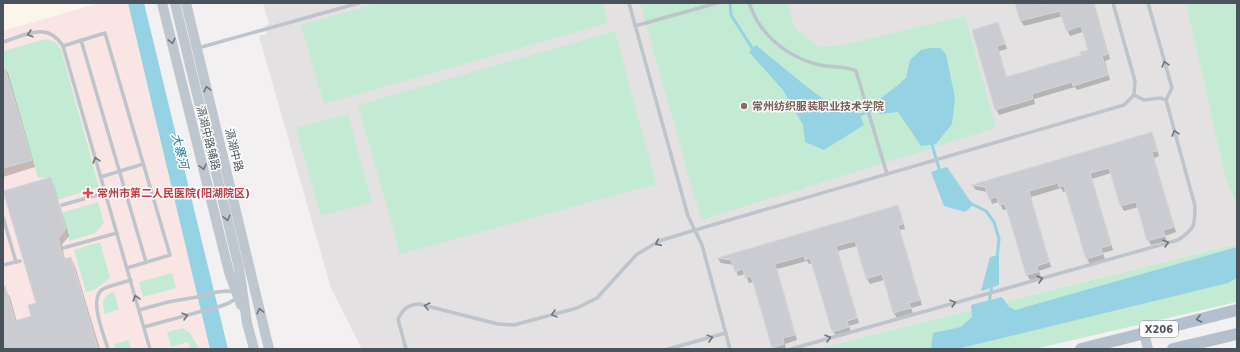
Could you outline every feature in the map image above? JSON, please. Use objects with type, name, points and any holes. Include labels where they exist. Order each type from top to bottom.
[{"type":"main road","name":"滆湖中路辅路","points":[[162,3],[228,272],[239,294]]},
{"type":"main road","name":"滆湖中路","points":[[175,3],[238,261],[239,294],[254,349]]},
{"type":"main road","name":"滆湖中路","points":[[186,3],[269,349]]},
{"type":"main road","name":"X206","points":[[1081,349],[1237,310]]},
{"type":"main road","points":[[1144,333],[1148,349]]},
{"type":"main road","name":"X206","points":[[1173,349],[1237,334]]},
{"type":"lane","points":[[187,51],[359,3]]},
{"type":"lane","points":[[629,3],[688,216],[702,245],[730,349]]},
{"type":"lane","points":[[636,26],[717,3]]},
{"type":"lane","points":[[749,3],[759,24],[774,42],[797,57],[820,65],[850,68],[856,71],[887,174]]},
{"type":"lane","points":[[406,349],[398,319],[403,309],[410,305],[419,304],[498,324],[514,325],[577,308],[597,298],[636,255],[660,242],[695,230],[1124,105],[1134,95],[1135,81],[1113,3]]},
{"type":"lane","points":[[791,349],[1178,240],[1188,233],[1195,223],[1195,206],[1166,100],[1172,88],[1148,3]]},
{"type":"lane","points":[[3,42],[41,31],[49,32],[58,38],[63,46],[150,349]]},
{"type":"lane","points":[[63,46],[105,33],[170,255],[127,268]]},
{"type":"lane","points":[[81,40],[146,262]]},
{"type":"lane","points":[[1134,95],[1144,100],[1160,98],[1166,100]]},
{"type":"lane","points":[[101,176],[143,164]]},
{"type":"lane","points":[[62,205],[105,193]]},
{"type":"lane","points":[[3,217],[18,261],[3,265]]},
{"type":"lane","points":[[64,248],[117,233]]},
{"type":"lane","points":[[108,349],[96,307],[96,297],[102,290],[130,280]]},
{"type":"lane","points":[[139,310],[168,302],[197,298],[217,292],[227,291],[239,294]]},
{"type":"lane","points":[[144,328],[221,306],[239,294]]},
{"type":"lane","points":[[668,349],[726,333]]},
{"type":"shaded area","points":[[3,3],[100,3],[3,31]]},
{"type":"shaded area","name":"常州市第二人民医院(阳湖院区)","points":[[100,3],[128,3],[210,349],[3,349],[3,31]]},
{"type":"shaded area","name":"常州纺织服装职业技术学院","points":[[263,3],[1186,3],[1225,177],[1237,206],[1237,244],[817,349],[712,349],[707,347],[699,349],[362,349],[331,288],[259,36],[267,34],[265,26],[269,24]]},
{"type":"green space","points":[[378,3],[603,3],[608,23],[324,104],[301,25]]},
{"type":"green space","points":[[640,3],[788,3],[794,27],[819,47],[843,45],[965,16],[996,128],[701,220]]},
{"type":"green space","points":[[1186,3],[1237,3],[1237,206],[1225,177]]},
{"type":"green space","points":[[615,31],[656,184],[400,254],[358,105]]},
{"type":"green space","points":[[46,39],[55,42],[61,49],[99,187],[57,200],[51,177],[38,178],[3,60],[3,51]]},
{"type":"green space","points":[[348,114],[372,202],[321,216],[296,128]]},
{"type":"green space","points":[[98,202],[104,223],[95,233],[69,241],[61,213]]},
{"type":"green space","points":[[100,242],[110,278],[94,290],[86,292],[74,250]]},
{"type":"green space","points":[[1237,244],[1237,302],[1034,349],[817,349]]},
{"type":"green space","points":[[172,273],[176,288],[143,297],[139,282]]},
{"type":"green space","points":[[114,292],[119,309],[105,314],[103,306],[104,300],[107,296]]},
{"type":"green space","points":[[183,328],[190,333],[199,349],[190,349],[188,342],[171,347],[167,332]]},
{"type":"green space","points":[[128,340],[131,349],[116,349],[114,344]]},
{"type":"water","points":[[128,3],[144,3],[228,349],[210,349]]},
{"type":"water","points":[[756,45],[829,103],[859,113],[864,125],[824,150],[805,142],[803,125],[783,90],[749,52]]},
{"type":"water","points":[[940,48],[946,54],[955,98],[952,124],[936,144],[921,146],[898,112],[880,114],[878,100],[906,78],[910,60],[921,50]]},
{"type":"water","points":[[947,167],[973,205],[965,212],[944,206],[931,172]]},
{"type":"water","points":[[1237,247],[1237,278],[1228,283],[957,349],[931,349],[933,333],[961,327],[972,317],[971,305],[1002,297],[1009,307],[1015,310]]},
{"type":"water","points":[[999,255],[999,285],[981,291],[990,257]]},
{"type":"building","points":[[1015,3],[1040,3],[1040,5],[1047,3],[1093,3],[1108,54],[1102,56],[1108,75],[1073,86],[1072,82],[1032,94],[1033,99],[995,110],[972,30],[998,22],[1005,44],[997,46],[1006,77],[1081,55],[1080,52],[1088,50],[1081,26],[1066,31],[1060,11],[1020,21]]},
{"type":"building","points":[[3,68],[5,68],[32,160],[3,168]]},
{"type":"building","points":[[1152,132],[1157,151],[1152,152],[1174,227],[1163,230],[1165,236],[1147,241],[1136,202],[1120,206],[1109,168],[1090,173],[1111,245],[1101,248],[1103,254],[1086,259],[1064,186],[1059,187],[1058,183],[1029,191],[1049,262],[1037,266],[1038,272],[1026,275],[1005,204],[999,205],[997,197],[989,199],[985,187],[971,185]]},
{"type":"building","points":[[51,177],[66,229],[58,238],[60,248],[64,259],[71,257],[98,349],[3,349],[3,286],[5,286],[15,321],[31,316],[28,305],[36,303],[3,191]]},
{"type":"building","points":[[898,205],[903,224],[898,225],[920,300],[909,303],[911,308],[893,313],[882,274],[866,279],[855,241],[836,246],[857,318],[847,321],[849,327],[832,332],[810,258],[805,260],[804,256],[775,264],[795,335],[783,338],[784,344],[772,348],[751,276],[745,278],[743,269],[735,272],[731,260],[717,258]]},
{"type":"waterway","points":[[730,3],[731,15],[754,51]]},
{"type":"waterway","points":[[856,117],[882,105]]},
{"type":"waterway","points":[[931,141],[940,172]]},
{"type":"waterway","points":[[970,203],[986,211],[994,222],[999,239],[997,258]]},
{"type":"waterway","points":[[989,303],[992,285]]},
{"type":"place","name":"常州纺织服装职业技术学院","points":[[744,106]]},
{"type":"place","name":"常州市第二人民医院(阳湖院区)","points":[[88,193]]},
{"type":"water label","name":"大寨河","points":[[180,151]]}]
